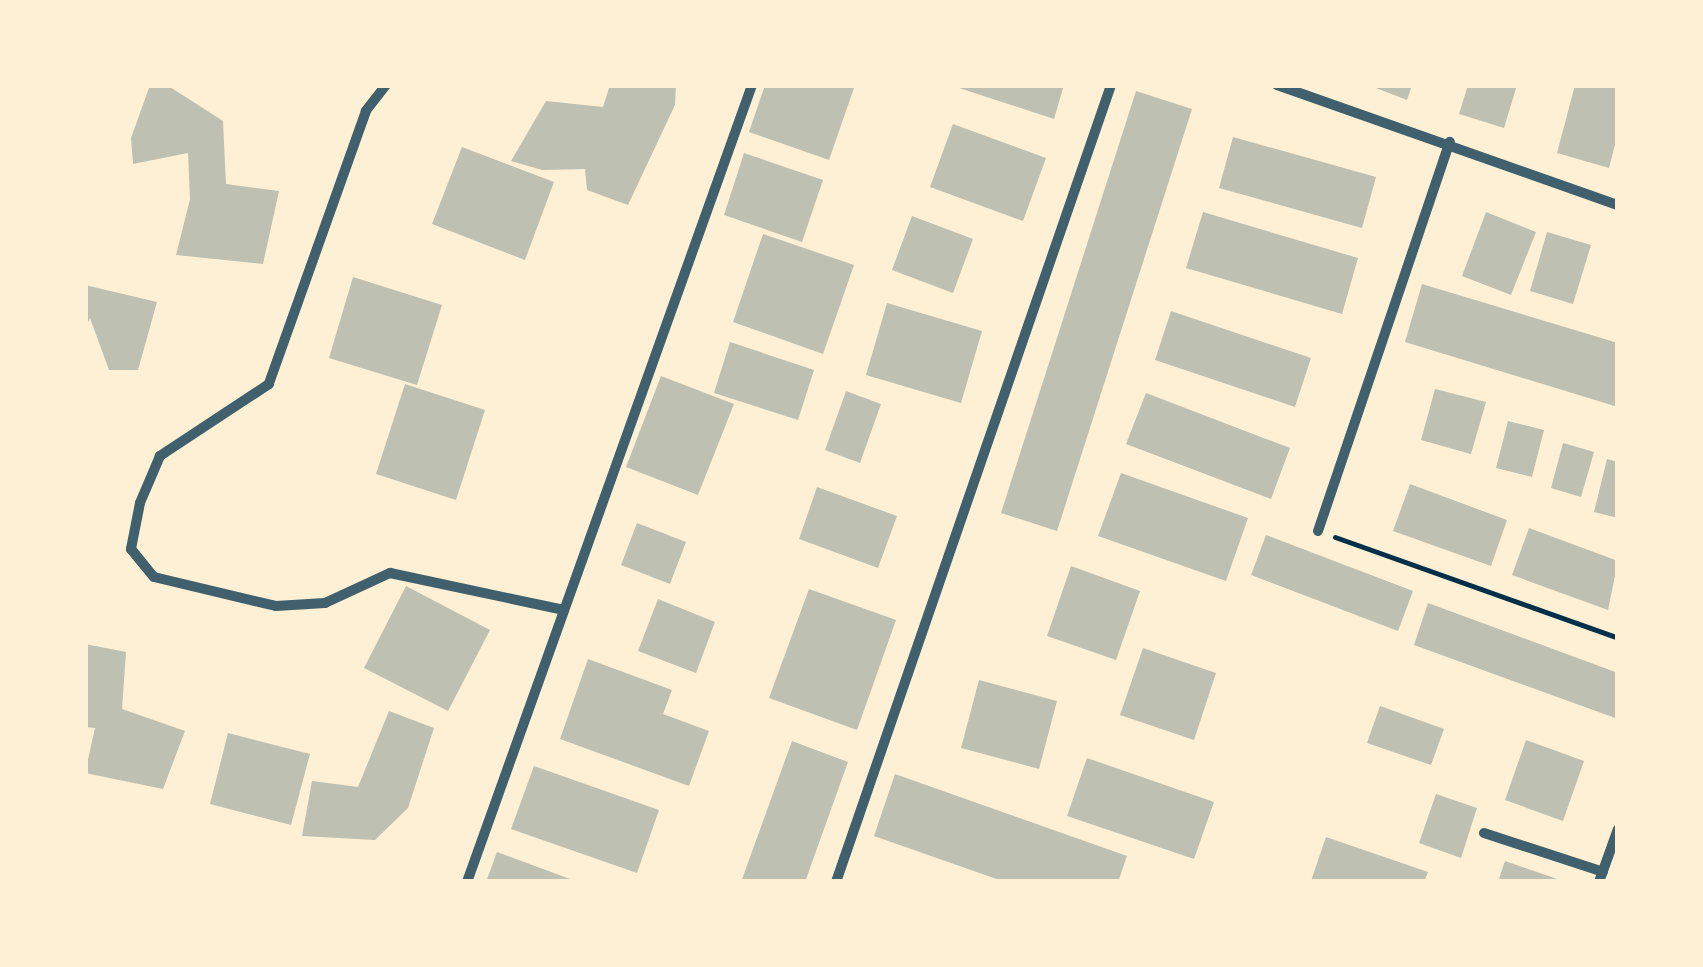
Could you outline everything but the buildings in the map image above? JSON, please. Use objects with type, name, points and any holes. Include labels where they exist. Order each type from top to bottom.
[{"type":"street","points":[[386,85],[366,110],[269,384],[160,456],[140,502],[132,549],[154,576],[276,606],[325,602],[390,573],[564,610]]},
{"type":"street","points":[[467,882],[752,85]]},
{"type":"street","points":[[836,882],[1111,85]]},
{"type":"street","points":[[1276,85],[1450,142],[1618,205]]},
{"type":"street","points":[[1318,531],[1450,142]]},
{"type":"street","points":[[1484,833],[1601,877],[1618,829]]},
{"type":"path","points":[[1318,531],[1618,638]]}]
